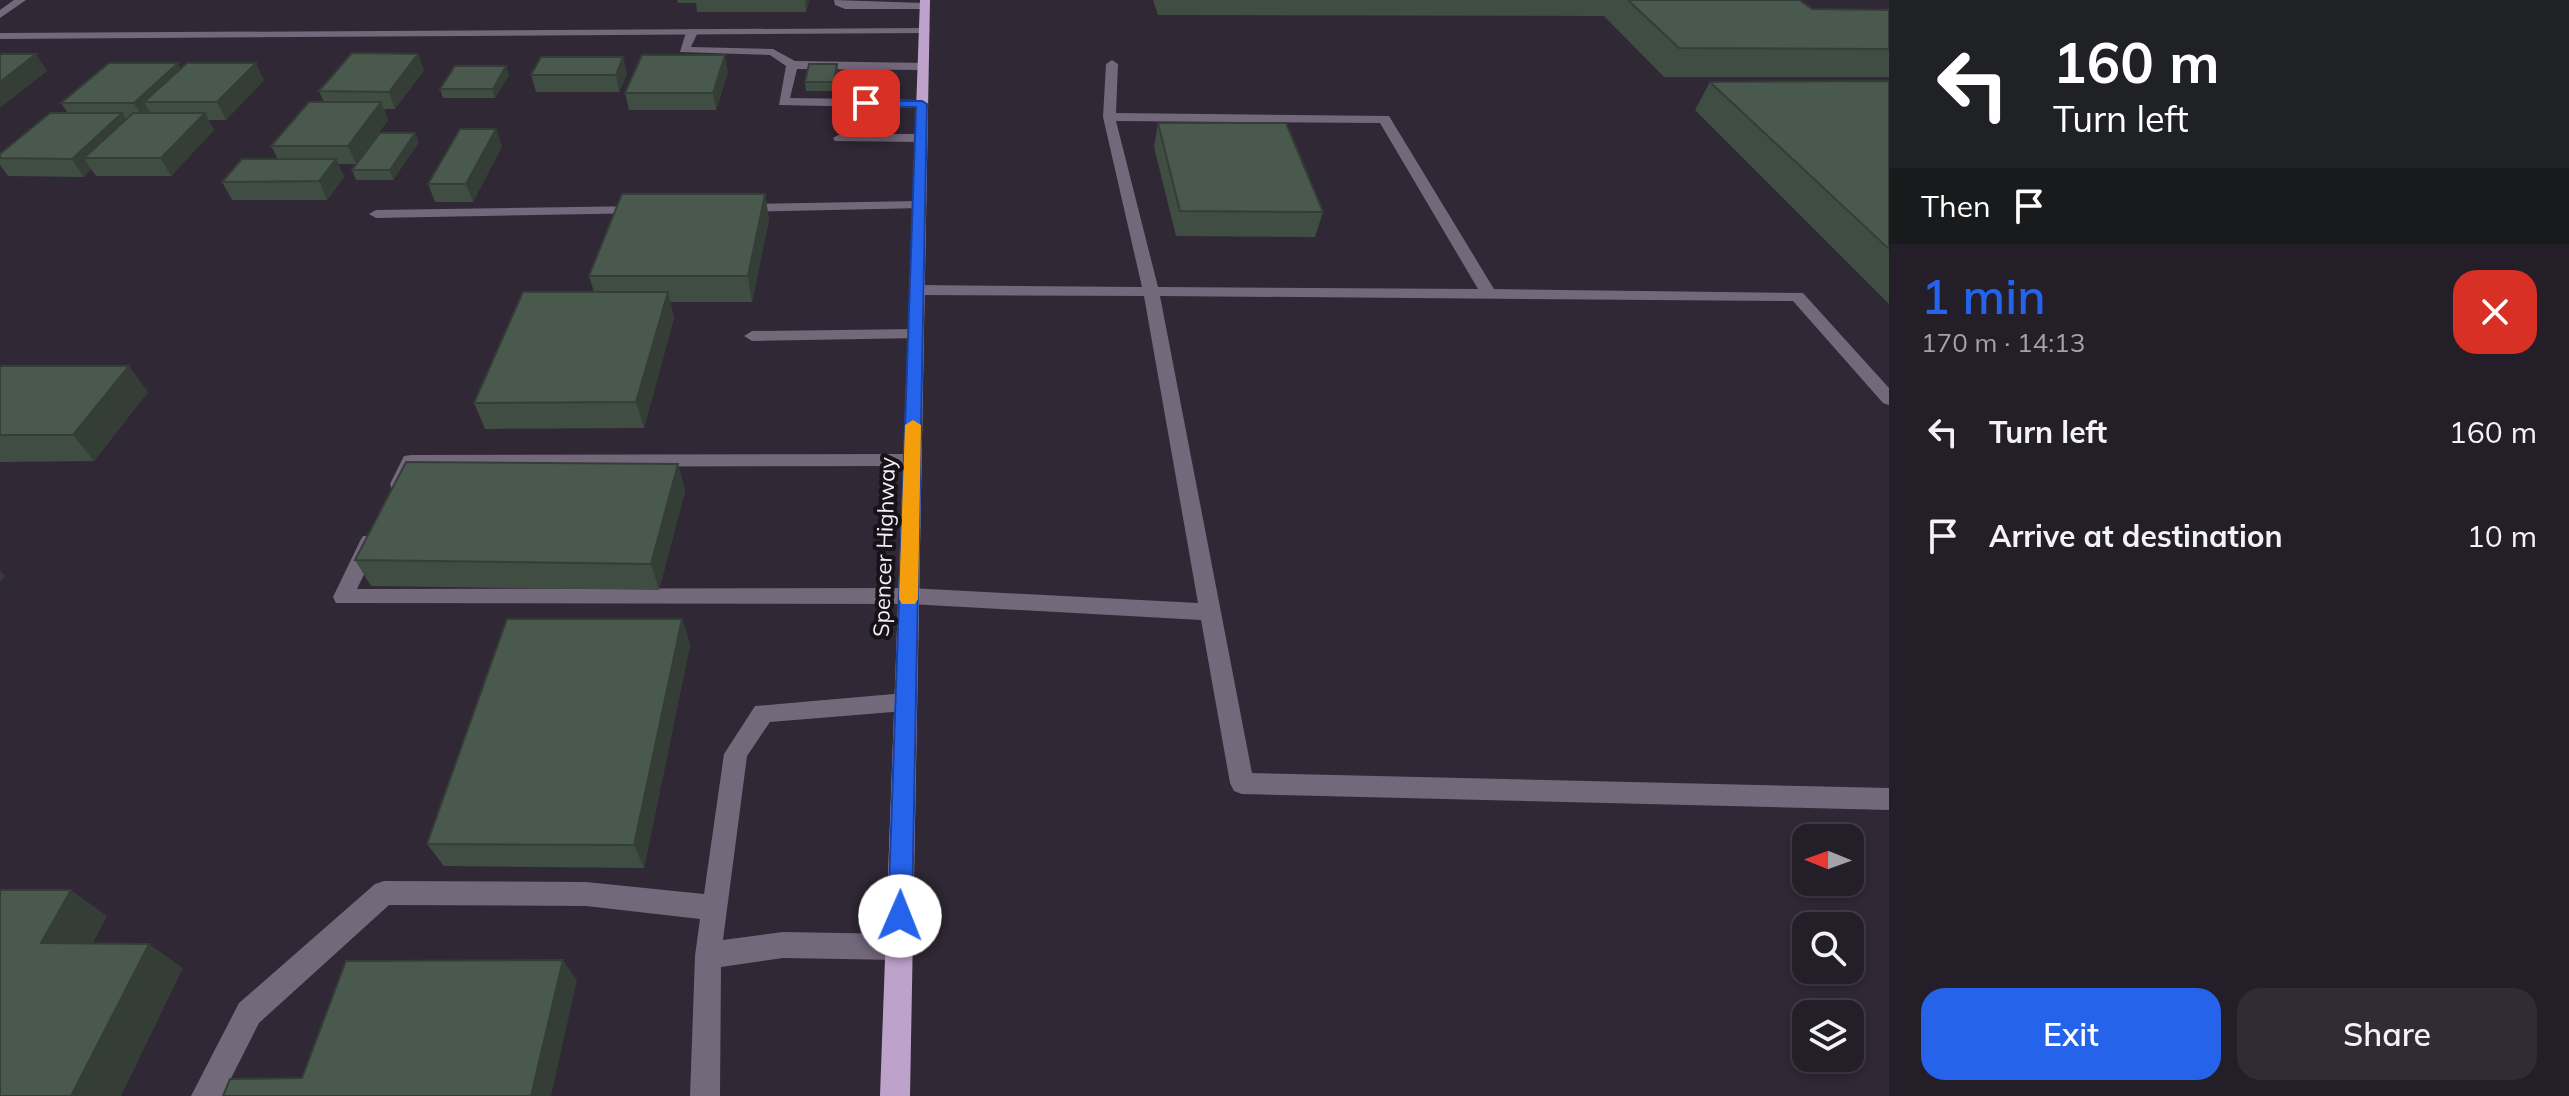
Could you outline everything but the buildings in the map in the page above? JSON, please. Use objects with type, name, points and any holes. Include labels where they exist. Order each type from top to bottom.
[{"type":"main road","name":"Spencer Highway","points":[[895,1096],[924,3]]},
{"type":"street","points":[[0,15],[21,0]]},
{"type":"street","points":[[839,0],[845,6],[924,3]]},
{"type":"street","points":[[0,36],[924,31]]},
{"type":"street","points":[[692,32],[684,50],[773,52],[792,65],[923,66]]},
{"type":"street","points":[[1112,64],[1109,117],[1151,292],[1242,783],[1889,799]]},
{"type":"street","points":[[792,65],[783,102],[922,104]]},
{"type":"street","points":[[1109,117],[1384,119],[1489,294]]},
{"type":"street","points":[[840,138],[921,138]]},
{"type":"street","points":[[735,208],[919,205]]},
{"type":"street","points":[[376,214],[657,210]]},
{"type":"street","points":[[917,290],[1797,296],[1889,399]]},
{"type":"street","points":[[752,336],[915,334]]},
{"type":"street","points":[[390,501],[411,461],[912,460]]},
{"type":"street","points":[[377,529],[343,597],[909,596],[1210,612]]},
{"type":"street","points":[[705,1096],[708,956],[736,754],[763,713],[905,702]]},
{"type":"street","points":[[206,1096],[249,1013],[384,893],[586,894],[714,908]]},
{"type":"street","points":[[708,956],[783,945],[899,947]]},
{"type":"slow traffic","points":[[909,599],[913,425]]},
{"type":"route","points":[[866,103],[922,104],[900,916]]}]
